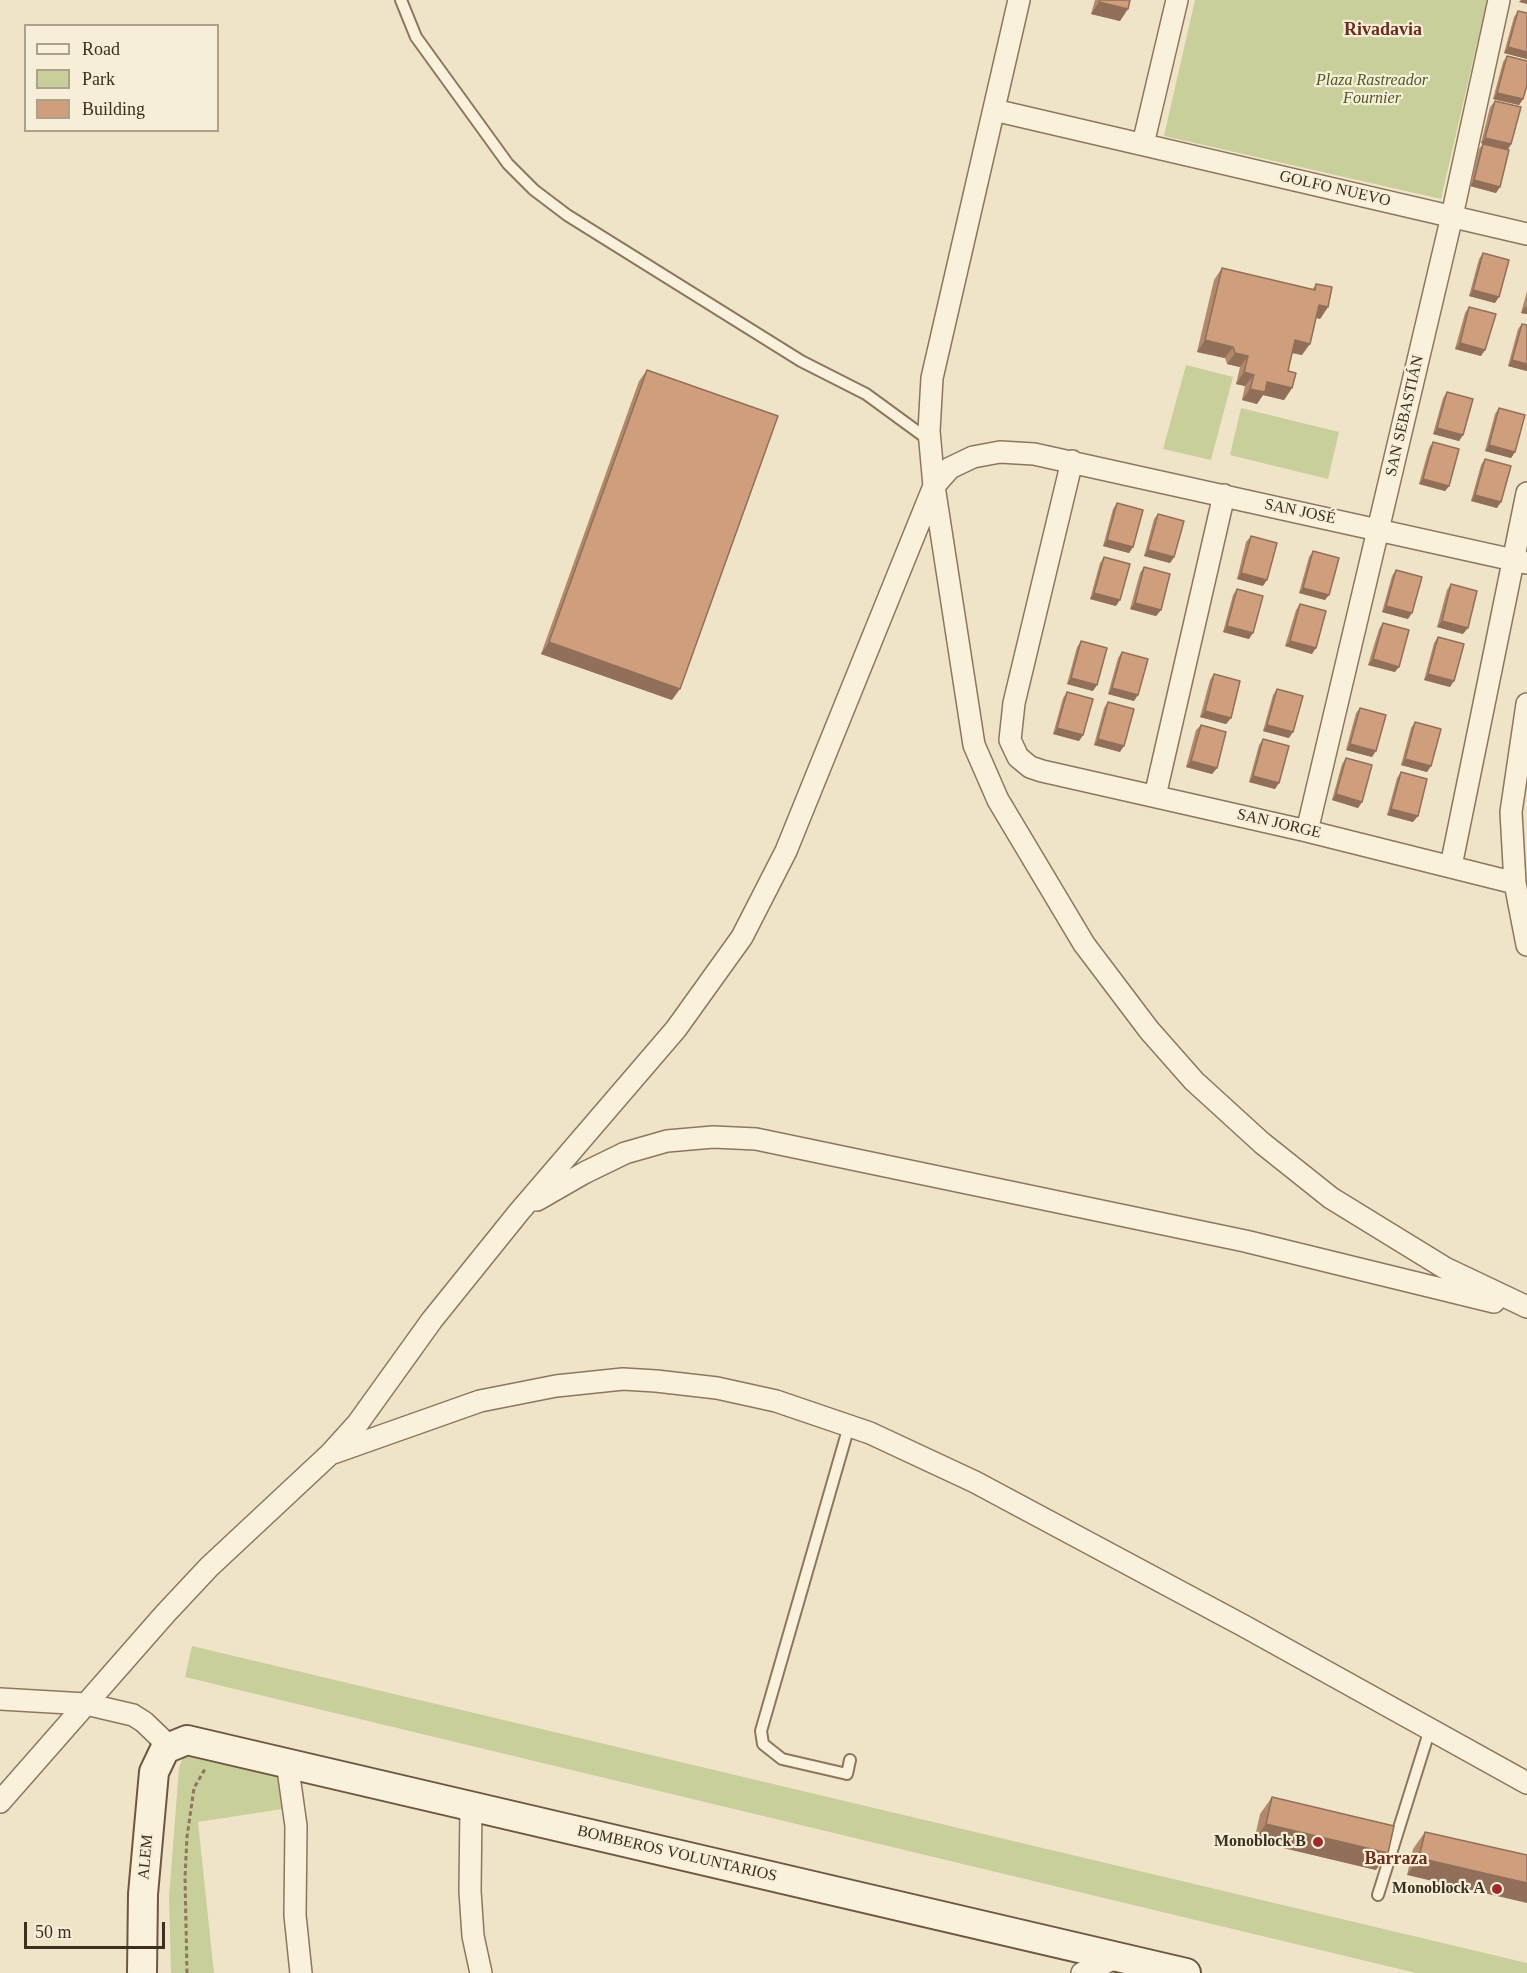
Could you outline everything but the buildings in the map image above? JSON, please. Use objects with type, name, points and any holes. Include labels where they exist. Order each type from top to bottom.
[{"type":"main road","name":"BOMBEROS VOLUNTARIOS","points":[[169,1746],[180,1742],[195,1741],[1186,1973]]},
{"type":"main road","name":"ALEM","points":[[142,1973],[143,1894],[153,1779],[159,1759],[169,1746]]},
{"type":"street","points":[[1019,0],[932,378],[930,440],[934,486],[974,744],[998,800],[1084,944],[1149,1030],[1194,1081],[1262,1143],[1331,1198],[1445,1268],[1527,1308]]},
{"type":"street","points":[[1143,144],[1177,0]]},
{"type":"street","name":"SAN SEBASTIÁN","points":[[1307,831],[1452,216],[1499,0]]},
{"type":"street","name":"GOLFO NUEVO","points":[[994,110],[1527,234]]},
{"type":"street","name":"SAN JOSÉ","points":[[934,486],[950,468],[973,457],[1000,452],[1034,454],[1520,561]]},
{"type":"street","name":"SAN JORGE","points":[[1072,461],[1011,726],[1010,740],[1018,757],[1030,767],[1042,771],[1307,831],[1515,883]]},
{"type":"street","points":[[0,1802],[209,1567],[330,1454],[358,1423],[432,1320],[519,1212],[676,1029],[742,937],[786,851],[934,486]]},
{"type":"street","points":[[1451,866],[1520,561],[1527,493]]},
{"type":"street","points":[[1155,796],[1224,495]]},
{"type":"street","points":[[1527,704],[1511,812],[1515,883],[1527,945]]},
{"type":"street","points":[[519,1212],[575,1178],[625,1153],[667,1141],[713,1137],[756,1139],[1245,1241],[1527,1308]]},
{"type":"street","points":[[330,1454],[480,1401],[521,1391],[623,1379],[717,1388],[776,1401],[849,1426],[938,1464],[1018,1504],[1527,1783]]},
{"type":"street","points":[[0,1699],[86,1704],[133,1715],[144,1722],[169,1746]]},
{"type":"street","points":[[287,1762],[296,1826],[295,1915],[301,1973]]},
{"type":"street","points":[[471,1806],[470,1892],[473,1936],[481,1973]]},
{"type":"street","points":[[1082,1973],[1118,1957]]},
{"type":"lane","points":[[401,0],[416,36],[508,164],[534,190],[567,215],[801,361],[866,394],[930,440]]},
{"type":"lane","points":[[849,1426],[761,1731],[763,1744],[782,1759],[847,1774],[850,1760]]},
{"type":"lane","points":[[1378,1895],[1430,1729]]},
{"type":"path","points":[[187,1973],[185,1877],[187,1837],[194,1788],[209,1761]]},
{"type":"green space","name":"Plaza Rastreador Fournier","points":[[1195,0],[1487,0],[1441,199],[1164,136]]},
{"type":"green space","points":[[1186,365],[1233,377],[1211,460],[1163,449]]},
{"type":"green space","points":[[1241,408],[1339,432],[1328,479],[1230,455]]},
{"type":"green space","points":[[192,1646],[1527,1963],[1527,1973],[1416,1973],[185,1677]]},
{"type":"green space","points":[[184,1754],[278,1776],[282,1809],[198,1822],[214,1973],[171,1973],[169,1897],[179,1768]]},
{"type":"place","name":"Monoblock B","points":[[1318,1842]]},
{"type":"place","name":"Monoblock A","points":[[1497,1889]]},
{"type":"district","name":"Rivadavia","points":[[1383,30]]},
{"type":"district","name":"Barraza","points":[[1396,1859]]}]
